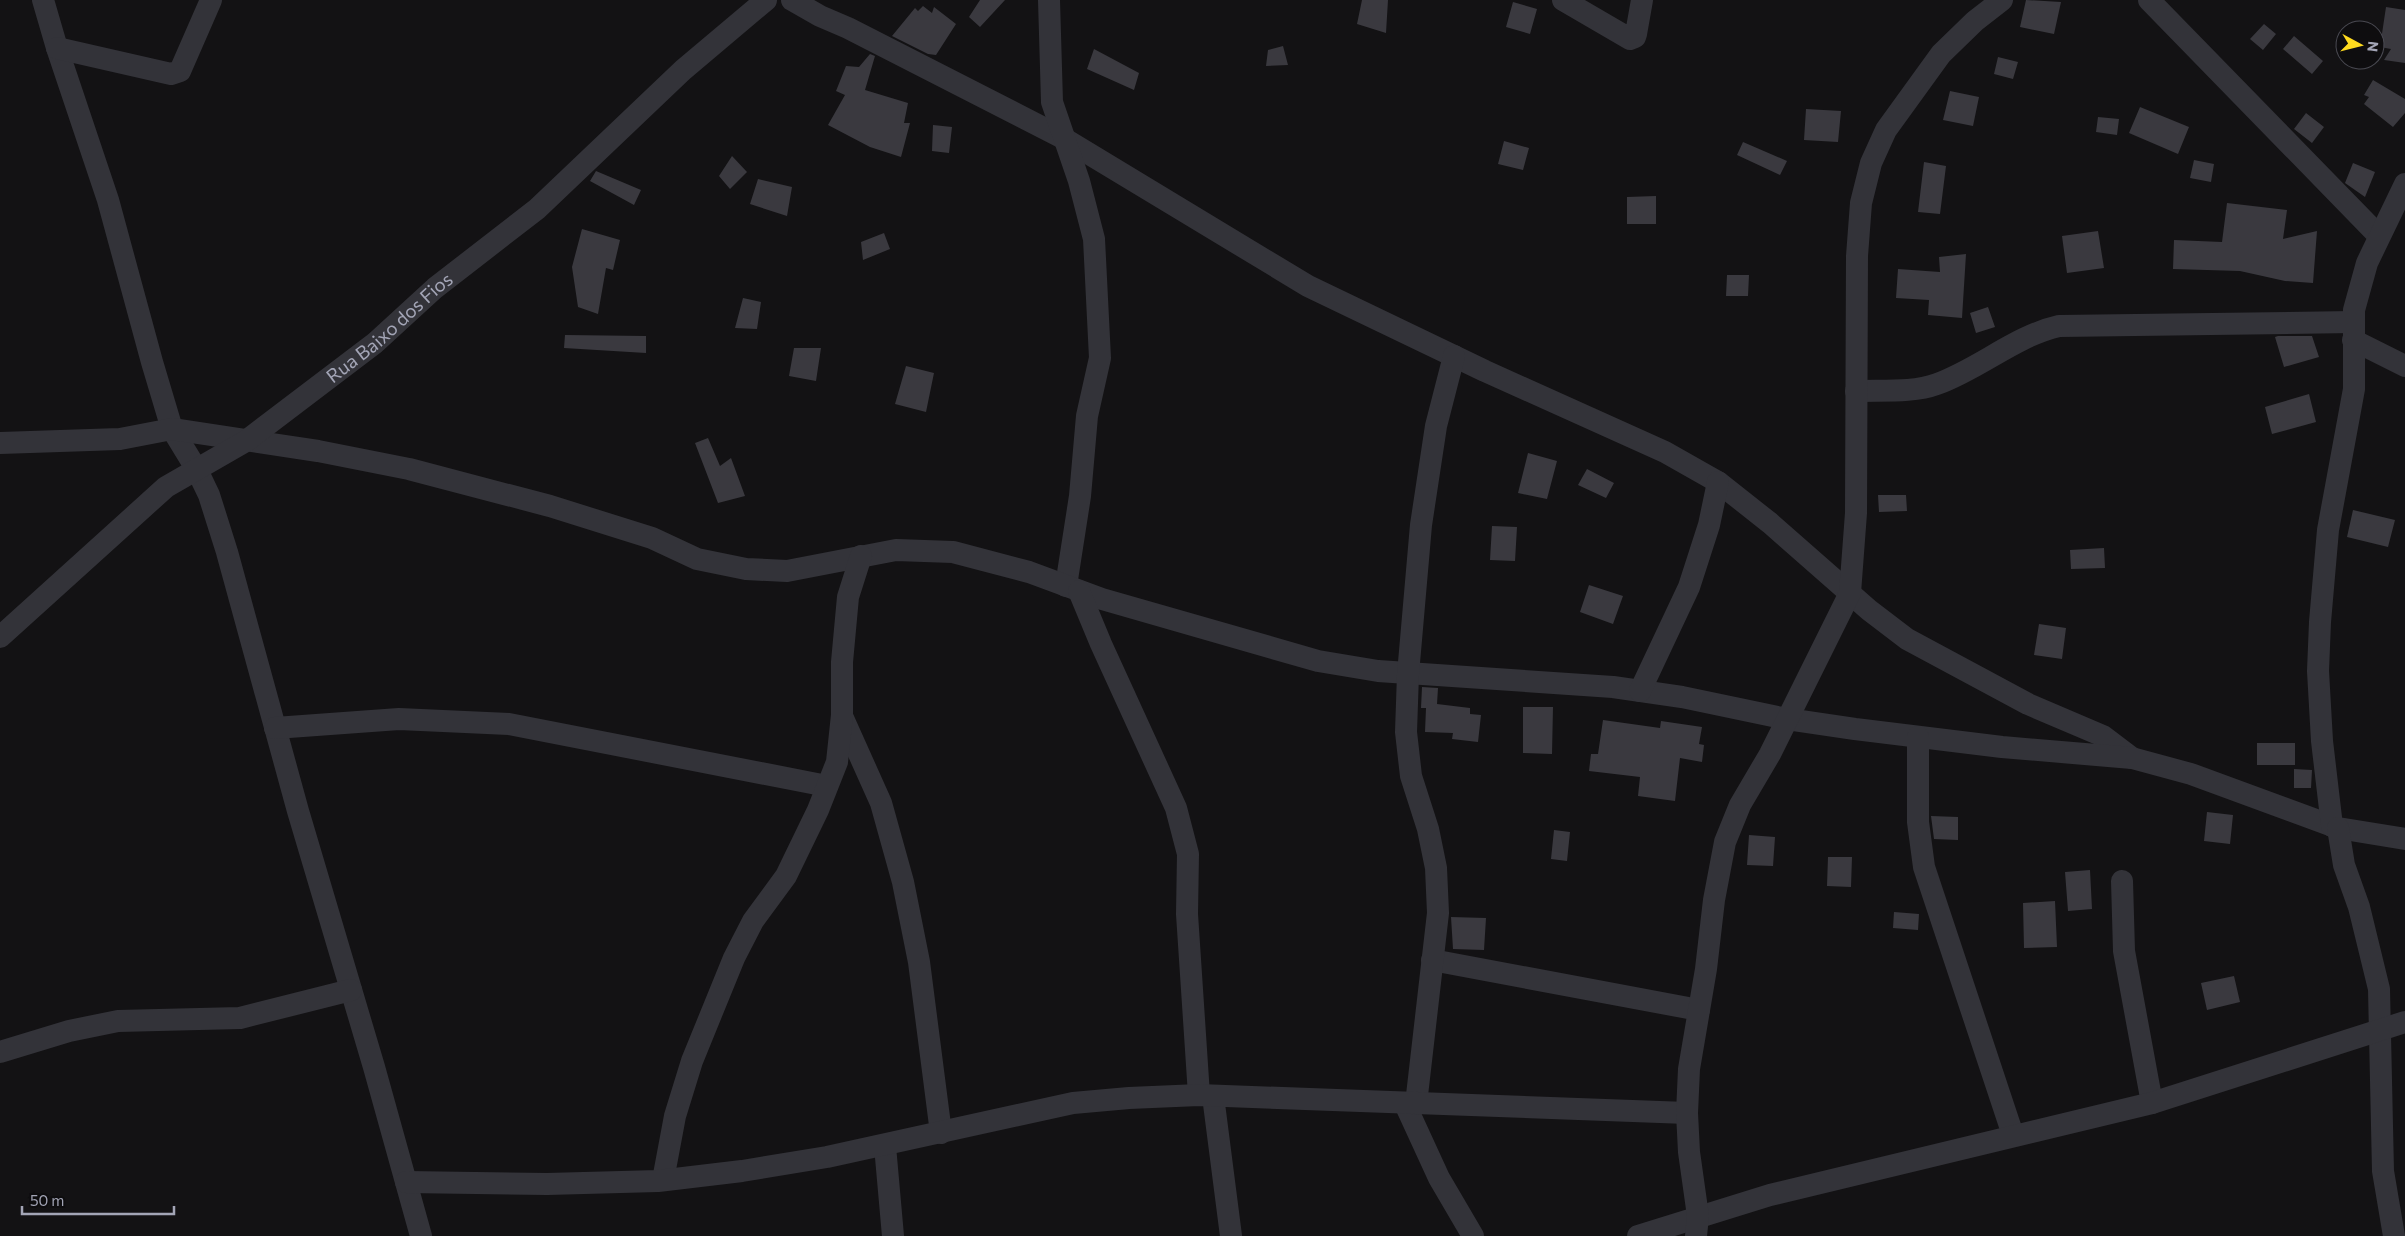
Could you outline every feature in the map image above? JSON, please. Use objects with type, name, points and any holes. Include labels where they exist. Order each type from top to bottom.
[{"type":"street","points":[[43,0],[57,48],[108,200],[172,429],[197,470],[209,495],[227,552],[275,728],[421,1236]]},
{"type":"street","points":[[57,48],[171,74],[180,71],[211,0]]},
{"type":"street","name":"Rua Baixo dos Fios","points":[[0,637],[166,487],[246,441],[374,343],[434,288],[537,209],[683,70],[766,0]]},
{"type":"street","points":[[792,0],[820,16],[848,28],[1062,138],[1308,286],[1454,356],[1665,452],[1718,482],[1770,524],[1850,594],[1907,639],[2028,704],[2103,736],[2132,758]]},
{"type":"street","points":[[1050,0],[1052,102],[1062,138],[1079,181],[1094,239],[1100,358],[1087,416],[1073,589],[1101,644],[1176,808],[1188,854],[1187,914],[1206,1096],[1231,1236]]},
{"type":"street","points":[[1563,0],[1630,39],[1636,34],[1642,0]]},
{"type":"street","points":[[1697,1226],[1687,1113],[1689,1069],[1706,969],[1714,900],[1726,842],[1740,805],[1770,754],[1850,594],[1856,513],[1858,239],[1861,203],[1871,162],[1886,130],[1941,54],[1975,21],[2002,0]]},
{"type":"street","points":[[2149,0],[2379,236]]},
{"type":"street","points":[[2394,1236],[2383,1171],[2379,989],[2359,907],[2344,866],[2335,827],[2322,741],[2318,671],[2320,622],[2333,493],[2354,389],[2354,310],[2360,284],[2379,236],[2405,184]]},
{"type":"street","points":[[1856,391],[1917,388],[1936,384],[2000,353],[2039,331],[2059,326],[2353,331],[2405,366]]},
{"type":"street","points":[[1454,356],[1436,426],[1421,525],[1408,674],[1406,732],[1411,776],[1428,829],[1436,868],[1438,914],[1410,1104],[1439,1178],[1473,1236]]},
{"type":"street","points":[[0,443],[120,438],[172,429],[318,451],[418,472],[550,506],[652,538],[697,559],[746,569],[787,571],[896,550],[953,552],[1029,572],[1073,589],[1318,661],[1378,672],[1614,687],[1682,697],[1787,719],[1918,737],[2132,758],[2190,774],[2335,827],[2405,839]]},
{"type":"street","points":[[1640,691],[1689,587],[1709,525],[1718,482]]},
{"type":"street","points":[[662,1180],[675,1116],[692,1061],[734,958],[753,920],[786,876],[837,762],[842,715],[842,662],[848,598],[861,556]]},
{"type":"street","points":[[842,715],[881,804],[903,882],[919,962],[941,1133]]},
{"type":"street","points":[[275,728],[399,719],[509,724],[827,786]]},
{"type":"street","points":[[1918,737],[1918,822],[1924,867],[2013,1136]]},
{"type":"street","points":[[2122,881],[2124,952],[2152,1104]]},
{"type":"street","points":[[1432,960],[1699,1010]]},
{"type":"street","points":[[0,1052],[69,1031],[118,1021],[240,1018],[351,990]]},
{"type":"street","points":[[1638,1236],[1697,1226],[1770,1195],[2152,1104],[2381,1028],[2405,1022]]},
{"type":"street","points":[[406,1182],[547,1184],[662,1180],[742,1171],[885,1146],[1073,1103],[1129,1098],[1206,1096],[1687,1113]]},
{"type":"street","points":[[885,1146],[893,1236]]},
{"type":"building","points":[[980,0],[1005,0],[980,27],[969,17]]},
{"type":"building","points":[[1362,0],[1388,0],[1386,33],[1357,24]]},
{"type":"building","points":[[2026,0],[2061,2],[2054,34],[2020,27]]},
{"type":"building","points":[[1513,2],[1537,9],[1530,34],[1506,27]]},
{"type":"building","points":[[923,6],[932,13],[934,7],[956,24],[936,55],[928,54],[892,36],[915,8],[918,11]]},
{"type":"building","points":[[2386,7],[2405,10],[2405,63],[2385,60],[2391,49],[2385,48],[2384,20]]},
{"type":"building","points":[[2264,24],[2276,34],[2263,50],[2250,39]]},
{"type":"building","points":[[2294,36],[2323,61],[2312,74],[2283,49]]},
{"type":"building","points":[[1283,46],[1288,65],[1266,66],[1268,50]]},
{"type":"building","points":[[1094,49],[1139,73],[1134,90],[1087,69]]},
{"type":"building","points":[[870,54],[875,56],[865,90],[908,103],[904,123],[910,123],[901,157],[870,147],[828,125],[845,95],[836,91],[846,66],[859,67]]},
{"type":"building","points":[[1998,57],[2018,62],[2013,79],[1994,74]]},
{"type":"building","points":[[2373,80],[2405,99],[2405,113],[2393,127],[2364,104],[2369,97],[2364,95]]},
{"type":"building","points":[[1950,91],[1979,97],[1973,126],[1943,120]]},
{"type":"building","points":[[2140,107],[2189,127],[2178,154],[2129,133]]},
{"type":"building","points":[[1806,109],[1841,111],[1838,142],[1804,140]]},
{"type":"building","points":[[2306,113],[2324,127],[2312,143],[2294,129]]},
{"type":"building","points":[[2098,117],[2119,119],[2117,135],[2096,132]]},
{"type":"building","points":[[933,125],[952,127],[949,153],[932,151]]},
{"type":"building","points":[[1504,141],[1529,148],[1523,170],[1498,164]]},
{"type":"building","points":[[1743,142],[1787,161],[1780,175],[1737,155]]},
{"type":"building","points":[[732,156],[747,172],[730,189],[719,176]]},
{"type":"building","points":[[2194,160],[2214,164],[2211,182],[2190,178]]},
{"type":"building","points":[[1924,162],[1946,166],[1940,214],[1918,212]]},
{"type":"building","points":[[2353,163],[2375,172],[2365,197],[2345,183]]},
{"type":"building","points":[[596,171],[641,190],[634,205],[590,181]]},
{"type":"building","points":[[758,179],[792,187],[787,216],[750,204]]},
{"type":"building","points":[[1656,196],[1656,224],[1627,224],[1627,197]]},
{"type":"building","points":[[2227,203],[2287,210],[2283,239],[2317,231],[2313,283],[2285,281],[2240,271],[2173,269],[2174,240],[2222,242]]},
{"type":"building","points":[[582,229],[620,240],[613,270],[606,268],[598,314],[578,307],[572,267]]},
{"type":"building","points":[[2098,231],[2104,268],[2067,273],[2062,236]]},
{"type":"building","points":[[884,233],[890,249],[863,260],[861,242]]},
{"type":"building","points":[[1966,254],[1962,318],[1928,315],[1929,300],[1896,298],[1898,269],[1940,272],[1939,257]]},
{"type":"building","points":[[1727,275],[1749,275],[1748,296],[1726,296]]},
{"type":"building","points":[[743,298],[761,302],[757,329],[735,328]]},
{"type":"building","points":[[1988,307],[1995,327],[1976,333],[1970,313]]},
{"type":"building","points":[[565,335],[646,336],[646,353],[564,348]]},
{"type":"building","points":[[2312,336],[2319,357],[2284,367],[2275,337]]},
{"type":"building","points":[[794,348],[821,348],[816,381],[789,376]]},
{"type":"building","points":[[906,366],[934,373],[926,412],[895,404]]},
{"type":"building","points":[[2309,394],[2316,422],[2272,434],[2265,407]]},
{"type":"building","points":[[708,438],[720,466],[731,458],[745,496],[718,503],[695,443]]},
{"type":"building","points":[[1528,453],[1557,461],[1547,499],[1518,493]]},
{"type":"building","points":[[1587,469],[1614,483],[1606,498],[1578,485]]},
{"type":"building","points":[[1878,495],[1906,495],[1907,511],[1879,512]]},
{"type":"building","points":[[2353,510],[2395,520],[2388,547],[2347,537]]},
{"type":"building","points":[[1492,526],[1517,527],[1515,561],[1490,560]]},
{"type":"building","points":[[2104,548],[2105,568],[2071,569],[2070,550]]},
{"type":"building","points":[[1589,585],[1623,596],[1613,624],[1580,612]]},
{"type":"building","points":[[2039,624],[2066,628],[2062,659],[2034,655]]},
{"type":"building","points":[[1422,687],[1438,688],[1437,704],[1470,708],[1470,714],[1481,715],[1478,742],[1452,739],[1453,733],[1425,732],[1426,708],[1421,708]]},
{"type":"building","points":[[1523,707],[1553,707],[1552,754],[1523,753]]},
{"type":"building","points":[[1603,720],[1660,728],[1661,721],[1702,727],[1699,744],[1704,745],[1702,762],[1680,758],[1675,801],[1638,796],[1640,777],[1589,771],[1591,754],[1598,754]]},
{"type":"building","points":[[2257,743],[2295,743],[2295,765],[2257,765]]},
{"type":"building","points":[[2294,769],[2312,770],[2311,788],[2294,788]]},
{"type":"building","points":[[2207,812],[2233,815],[2230,844],[2204,841]]},
{"type":"building","points":[[1931,816],[1958,817],[1958,840],[1934,839]]},
{"type":"building","points":[[1554,830],[1570,832],[1567,861],[1551,859]]},
{"type":"building","points":[[1749,835],[1775,837],[1773,866],[1747,865]]},
{"type":"building","points":[[1828,857],[1852,857],[1851,887],[1827,886]]},
{"type":"building","points":[[2090,870],[2092,909],[2068,911],[2065,872]]},
{"type":"building","points":[[2055,901],[2057,947],[2024,948],[2023,903]]},
{"type":"building","points":[[1894,912],[1919,914],[1918,930],[1893,928]]},
{"type":"building","points":[[1451,917],[1486,918],[1484,950],[1453,949]]},
{"type":"building","points":[[2234,976],[2240,1002],[2207,1010],[2201,983]]}]
